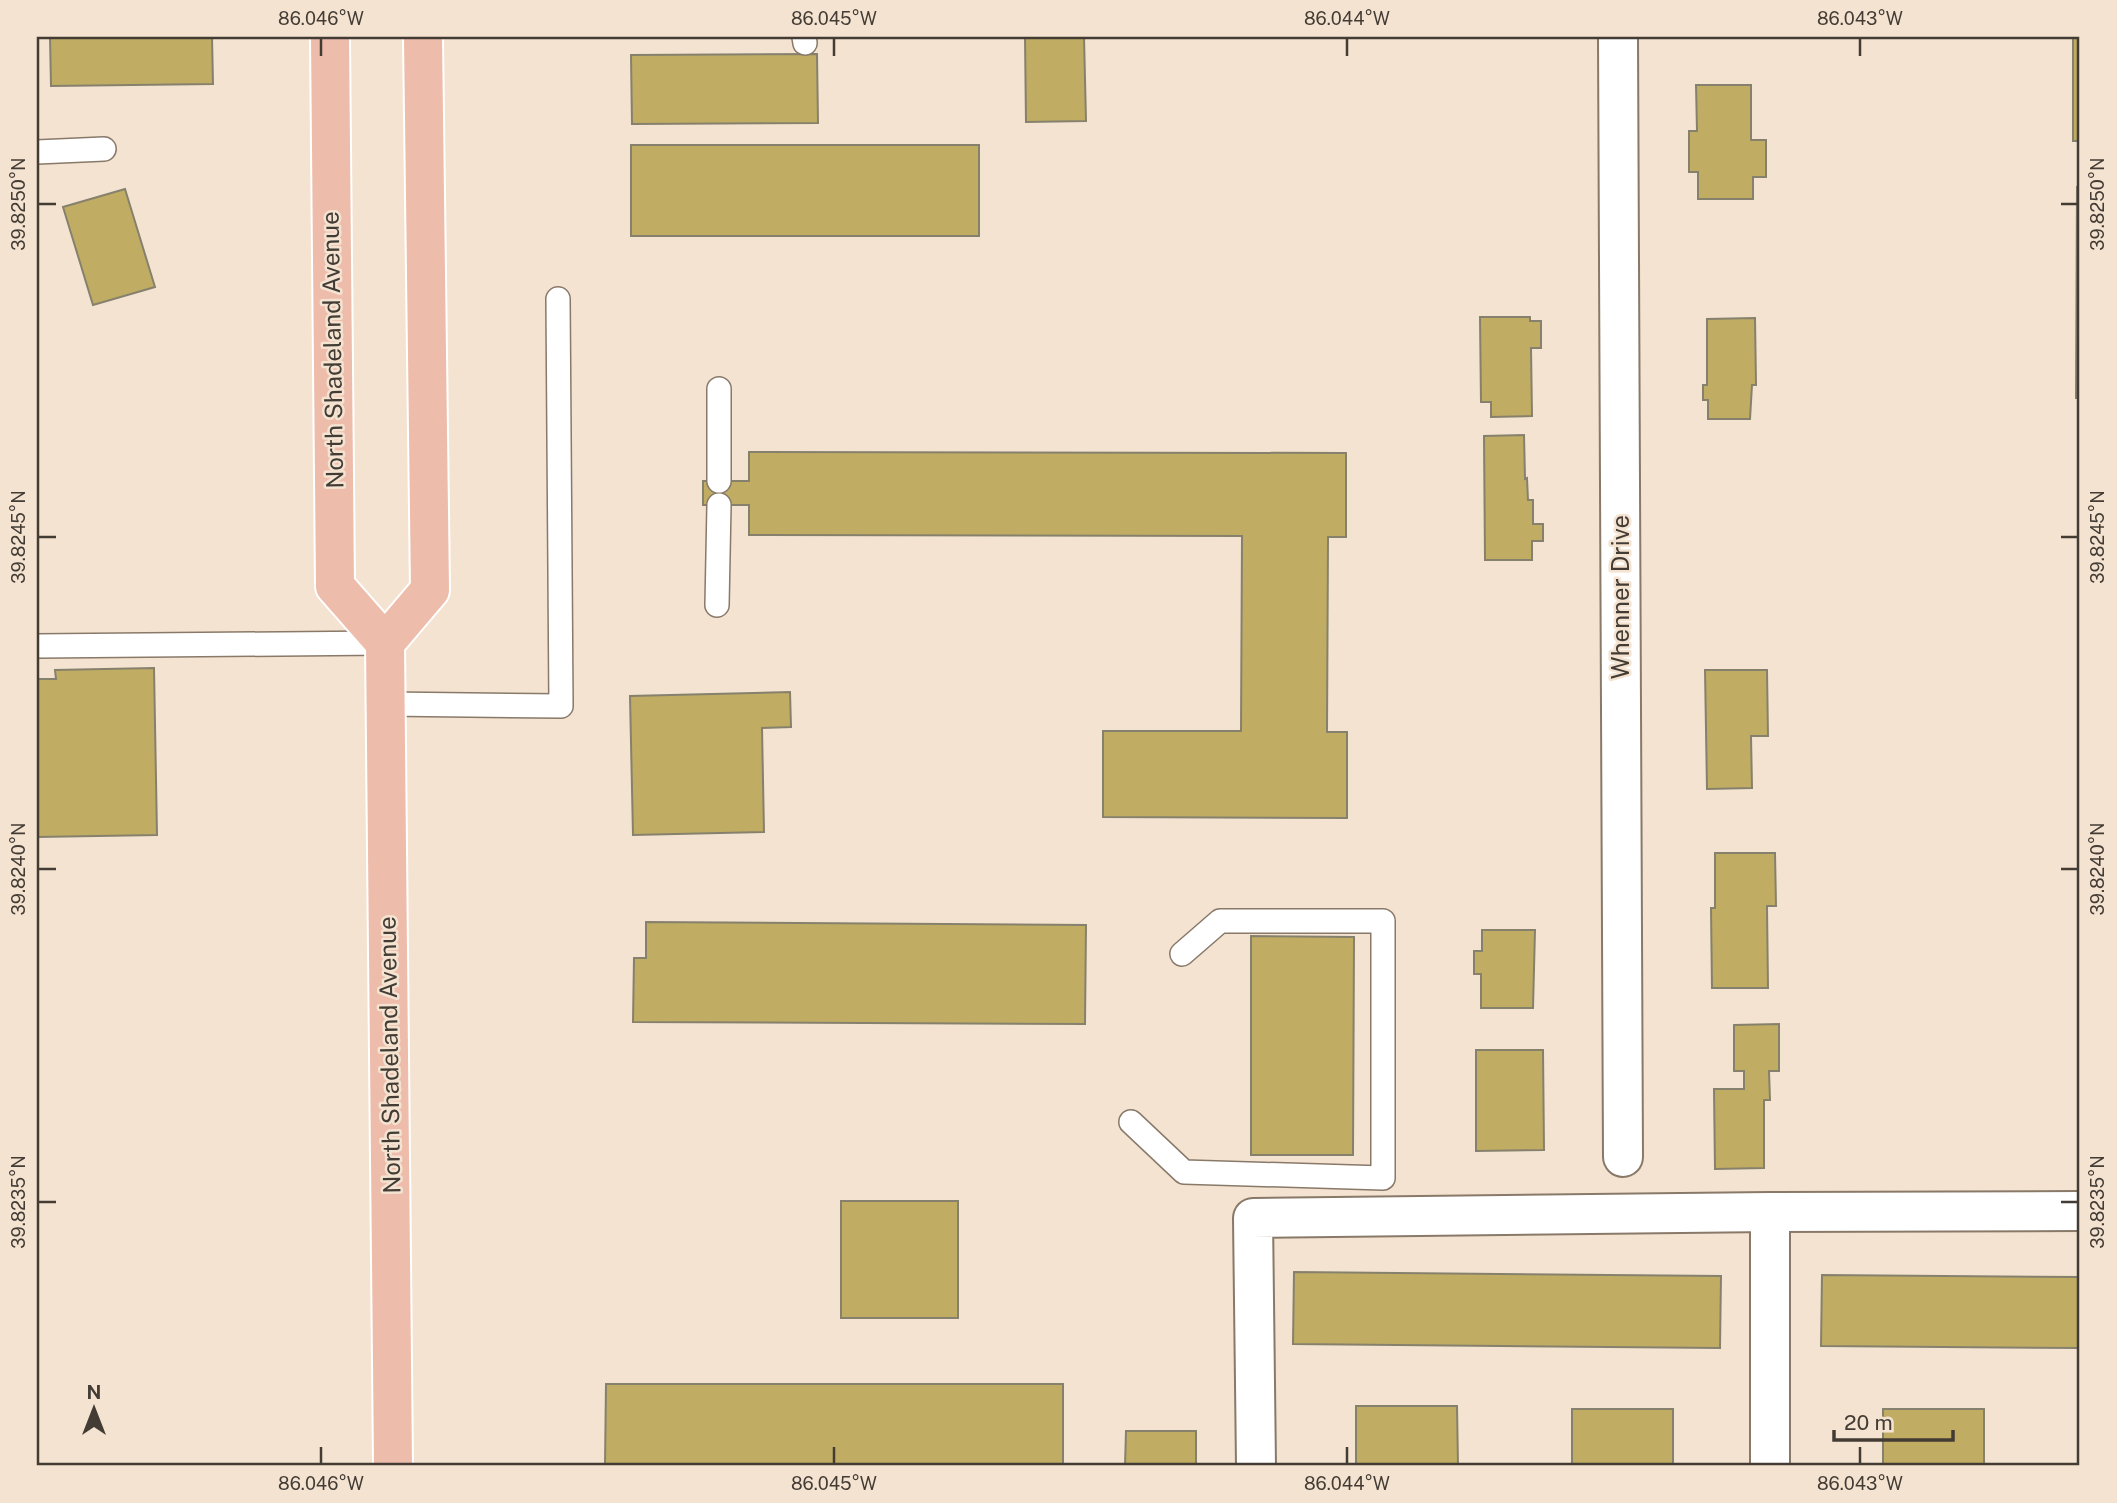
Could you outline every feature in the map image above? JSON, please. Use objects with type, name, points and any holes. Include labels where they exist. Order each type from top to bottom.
[{"type":"main road","name":"North Shadeland Avenue","points":[[330,37],[335,586],[386,643],[393,1466]]},
{"type":"main road","points":[[386,643],[430,590],[422,37]]},
{"type":"street","name":"Whenner Drive","points":[[1618,37],[1623,1157]]},
{"type":"street","points":[[1256,1466],[1254,1218],[2080,1211]]},
{"type":"street","points":[[1770,1212],[1770,1466]]},
{"type":"lane","points":[[37,152],[104,149]]},
{"type":"lane","points":[[386,704],[561,706],[558,299]]},
{"type":"lane","points":[[719,389],[719,481]]},
{"type":"lane","points":[[717,605],[719,505]]},
{"type":"lane","points":[[37,646],[386,643]]},
{"type":"lane","points":[[1131,1122],[1184,1172],[1383,1178],[1383,921],[1220,921],[1182,954]]},
{"type":"building","points":[[50,37],[212,37],[213,84],[51,86]]},
{"type":"building","points":[[1025,37],[1084,37],[1086,121],[1026,122]]},
{"type":"building","points":[[2073,37],[2080,37],[2080,141],[2073,141]]},
{"type":"building","points":[[817,54],[818,123],[632,124],[631,55]]},
{"type":"building","points":[[1696,85],[1751,85],[1751,140],[1766,140],[1766,177],[1753,177],[1753,199],[1698,199],[1698,172],[1689,172],[1689,131],[1697,131]]},
{"type":"building","points":[[631,145],[979,145],[979,236],[631,236]]},
{"type":"building","points":[[2077,187],[2080,187],[2080,398],[2076,398]]},
{"type":"building","points":[[125,189],[155,287],[93,305],[63,207]]},
{"type":"building","points":[[1480,317],[1530,317],[1530,321],[1541,321],[1541,348],[1531,348],[1532,416],[1491,417],[1491,402],[1481,402]]},
{"type":"building","points":[[1755,318],[1756,385],[1752,385],[1750,419],[1708,419],[1708,400],[1703,400],[1703,385],[1707,385],[1707,319]]},
{"type":"building","points":[[1524,435],[1528,500],[1533,500],[1533,524],[1543,524],[1543,541],[1532,541],[1532,560],[1485,560],[1484,436]]},
{"type":"building","points":[[749,452],[1346,453],[1346,537],[1328,537],[1327,732],[1347,732],[1347,818],[1103,817],[1103,731],[1241,731],[1242,536],[749,535],[749,505],[703,505],[703,481],[749,481]]},
{"type":"building","points":[[154,668],[157,835],[37,837],[37,679],[56,679],[55,670]]},
{"type":"building","points":[[1705,670],[1767,670],[1768,736],[1751,736],[1752,788],[1707,789]]},
{"type":"building","points":[[790,692],[791,727],[762,728],[764,832],[633,835],[630,696]]},
{"type":"building","points":[[1715,853],[1775,853],[1776,906],[1767,906],[1768,988],[1712,988],[1711,908],[1715,908]]},
{"type":"building","points":[[646,922],[1086,925],[1085,1024],[633,1022],[634,958],[646,958]]},
{"type":"building","points":[[1482,930],[1535,930],[1533,1008],[1481,1008],[1481,974],[1474,974],[1474,951],[1482,951]]},
{"type":"building","points":[[1251,936],[1354,937],[1353,1155],[1251,1155]]},
{"type":"building","points":[[1779,1024],[1779,1071],[1769,1071],[1770,1100],[1764,1100],[1764,1168],[1715,1169],[1714,1089],[1744,1089],[1744,1071],[1734,1071],[1734,1025]]},
{"type":"building","points":[[1476,1050],[1543,1050],[1544,1150],[1476,1151]]},
{"type":"building","points":[[841,1201],[958,1201],[958,1318],[841,1318]]},
{"type":"building","points":[[1294,1272],[1721,1276],[1720,1348],[1293,1344]]},
{"type":"building","points":[[1822,1275],[2080,1277],[2080,1348],[1821,1346]]},
{"type":"building","points":[[606,1384],[1063,1384],[1063,1466],[605,1466]]},
{"type":"building","points":[[1356,1406],[1457,1406],[1458,1466],[1356,1466]]},
{"type":"building","points":[[1572,1409],[1673,1409],[1673,1466],[1572,1466]]},
{"type":"building","points":[[1883,1409],[1984,1409],[1984,1466],[1883,1466]]},
{"type":"building","points":[[1126,1431],[1196,1431],[1196,1466],[1125,1466]]}]
